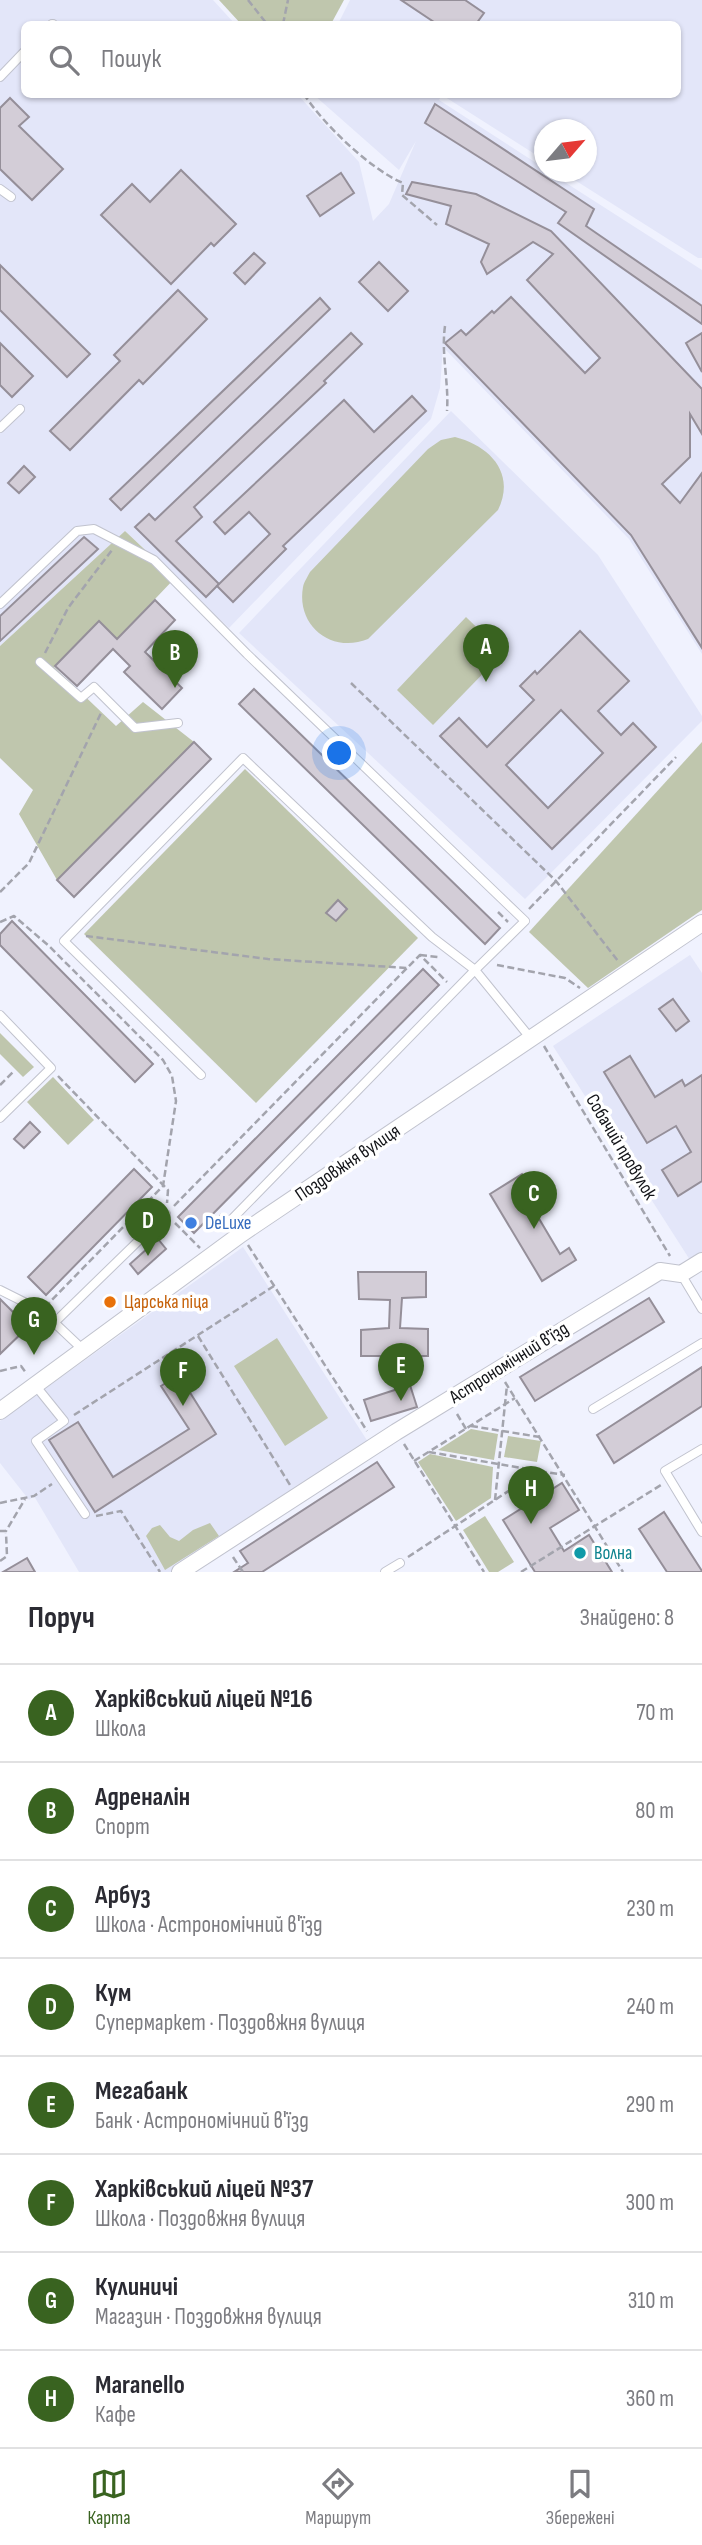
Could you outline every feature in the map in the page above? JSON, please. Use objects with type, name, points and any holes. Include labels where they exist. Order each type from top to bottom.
[{"type":"street","name":"Поздовжня вулиця","points":[[0,1411],[82,1352],[234,1234],[532,1040],[702,923]]},
{"type":"street","name":"Астрономічний в'їзд","points":[[180,1572],[396,1433],[660,1271],[681,1274],[702,1261]]},
{"type":"lane","points":[[0,77],[21,55]]},
{"type":"lane","points":[[0,189],[11,197]]},
{"type":"lane","points":[[0,428],[20,409]]},
{"type":"lane","points":[[0,604],[77,531],[94,529],[154,560],[247,654],[525,921],[233,1218]]},
{"type":"lane","points":[[40,662],[81,698],[94,687],[135,729],[178,723]]},
{"type":"lane","points":[[201,1075],[64,941],[243,758],[432,937],[475,970],[532,1040]]},
{"type":"lane","points":[[0,1015],[51,1068],[0,1118]]},
{"type":"lane","points":[[55,1322],[166,1214]]},
{"type":"lane","points":[[681,1274],[702,1309]]},
{"type":"lane","points":[[0,1290],[42,1311],[82,1352]]},
{"type":"lane","points":[[593,1409],[702,1343]]},
{"type":"lane","points":[[35,1385],[64,1421],[36,1441],[85,1514]]},
{"type":"lane","points":[[702,1449],[665,1471],[702,1532]]},
{"type":"lane","points":[[385,1572],[400,1563]]},
{"type":"path","points":[[248,0],[265,21]]},
{"type":"path","points":[[284,21],[288,0]]},
{"type":"path","points":[[307,98],[316,113],[386,176],[402,183],[402,195],[437,225]]},
{"type":"path","points":[[445,326],[442,346],[448,395],[447,411]]},
{"type":"path","points":[[40,662],[68,608],[119,541]]},
{"type":"path","points":[[351,683],[556,881],[624,970]]},
{"type":"path","points":[[0,892],[29,863],[107,701]]},
{"type":"path","points":[[531,906],[676,757]]},
{"type":"path","points":[[492,907],[512,926]]},
{"type":"path","points":[[0,922],[14,916],[49,946],[163,1060],[172,1076],[176,1101],[163,1186],[42,1311]]},
{"type":"path","points":[[71,934],[268,959],[407,968]]},
{"type":"path","points":[[166,1214],[420,955]]},
{"type":"path","points":[[420,955],[461,959]]},
{"type":"path","points":[[420,955],[449,984]]},
{"type":"path","points":[[483,962],[565,978],[588,994]]},
{"type":"path","name":"Собачий провулок","points":[[532,1040],[541,1042],[681,1274]]},
{"type":"path","points":[[51,1068],[168,1190],[166,1214]]},
{"type":"path","points":[[0,1085],[14,1071]]},
{"type":"path","points":[[226,1210],[217,1220],[234,1234],[274,1286],[376,1446]]},
{"type":"path","points":[[166,1214],[204,1251]]},
{"type":"path","points":[[64,1421],[274,1286]]},
{"type":"path","points":[[198,1336],[297,1496]]},
{"type":"path","points":[[0,1371],[21,1366],[35,1385]]},
{"type":"path","points":[[497,1370],[624,1572]]},
{"type":"path","points":[[495,1501],[507,1385]]},
{"type":"path","points":[[414,1461],[515,1398]]},
{"type":"path","points":[[449,1400],[466,1429]]},
{"type":"path","points":[[471,1426],[540,1437]]},
{"type":"path","points":[[396,1433],[484,1572]]},
{"type":"path","points":[[429,1452],[565,1475]]},
{"type":"path","points":[[400,1563],[539,1471]]},
{"type":"path","points":[[0,1503],[25,1499],[61,1479]]},
{"type":"path","points":[[521,1572],[669,1480]]},
{"type":"path","points":[[0,1561],[7,1556],[6,1531],[25,1499]]},
{"type":"path","points":[[85,1514],[94,1516],[121,1511],[160,1572]]},
{"type":"path","points":[[0,1531],[6,1531]]},
{"type":"path","points":[[224,1543],[243,1572]]},
{"type":"shaded area","points":[[0,0],[213,0],[232,21],[21,21],[21,98],[301,98],[359,162],[373,221],[389,204],[416,141],[399,170],[317,98],[440,98],[439,100],[534,162],[534,182],[565,182],[702,270],[702,654],[629,539],[443,347],[440,388],[431,419],[229,628],[125,531],[0,646]]},
{"type":"shaded area","points":[[350,0],[702,0],[702,258],[578,182],[597,182],[597,119],[534,119],[534,154],[447,98],[681,98],[681,21],[340,21]]},
{"type":"shaded area","points":[[451,411],[598,555],[702,716],[702,721],[525,899],[239,633]]},
{"type":"shaded area","points":[[690,955],[702,973],[702,1252],[690,1260],[553,1046]]},
{"type":"shaded area","points":[[243,1247],[370,1445],[171,1572],[79,1572],[34,1496],[29,1500],[0,1463],[0,1421]]},
{"type":"green space","points":[[219,0],[344,0],[333,21],[238,21]]},
{"type":"green space","points":[[455,437],[468,441],[489,454],[502,473],[503,497],[498,510],[368,639],[342,643],[319,633],[305,614],[302,601],[304,585],[310,572],[428,449],[441,440]]},
{"type":"green space","points":[[125,531],[175,578],[117,639],[99,621],[54,667],[116,726],[143,702],[194,742],[57,880],[19,814],[33,790],[0,758],[0,646]]},
{"type":"green space","points":[[466,617],[503,653],[433,725],[397,690]]},
{"type":"green space","points":[[702,742],[702,910],[588,988],[529,932]]},
{"type":"green space","points":[[245,769],[418,938],[256,1103],[84,934]]},
{"type":"green space","points":[[0,1033],[34,1067],[23,1077],[0,1054]]},
{"type":"green space","points":[[53,1077],[94,1120],[68,1145],[27,1102]]},
{"type":"green space","points":[[277,1338],[328,1418],[285,1446],[234,1366]]},
{"type":"green space","points":[[471,1429],[498,1434],[494,1460],[438,1450]]},
{"type":"green space","points":[[508,1436],[541,1441],[537,1462],[504,1457]]},
{"type":"green space","points":[[430,1454],[493,1467],[491,1498],[456,1521],[418,1462]]},
{"type":"green space","points":[[485,1516],[514,1562],[498,1572],[489,1572],[463,1530]]},
{"type":"green space","points":[[210,1523],[219,1536],[165,1570],[146,1536],[152,1528],[160,1525],[170,1537],[179,1541],[193,1530]]},
{"type":"building","points":[[401,0],[465,0],[484,13],[478,21],[432,21]]},
{"type":"building","points":[[10,98],[29,117],[19,126],[63,169],[32,200],[0,169],[0,108]]},
{"type":"building","points":[[435,104],[534,169],[534,182],[553,182],[594,209],[586,226],[702,306],[702,324],[558,223],[566,212],[425,123]]},
{"type":"building","points":[[181,170],[236,224],[214,246],[211,243],[171,284],[101,215],[132,184],[150,202]]},
{"type":"building","points":[[341,173],[354,193],[320,216],[307,196]]},
{"type":"building","points":[[412,182],[476,194],[551,231],[702,389],[702,434],[690,414],[690,457],[662,484],[680,503],[702,473],[702,648],[631,535],[445,343],[461,330],[466,335],[511,297],[585,373],[600,358],[527,280],[553,254],[533,242],[487,274],[481,262],[489,244],[446,224],[451,206],[406,194]]},
{"type":"building","points":[[254,253],[265,263],[245,284],[234,273]]},
{"type":"building","points":[[379,262],[408,291],[388,311],[359,282]]},
{"type":"building","points":[[0,265],[90,354],[67,377],[0,310]]},
{"type":"building","points":[[178,290],[207,319],[143,384],[139,380],[70,450],[50,431],[120,361],[114,355]]},
{"type":"building","points":[[320,298],[330,309],[121,510],[110,499]]},
{"type":"building","points":[[351,333],[362,344],[324,381],[326,383],[194,507],[202,517],[176,541],[219,584],[206,597],[135,527],[149,514],[155,520]]},
{"type":"building","points":[[702,333],[702,372],[686,343]]},
{"type":"building","points":[[0,343],[33,376],[12,397],[0,385]]},
{"type":"building","points":[[412,396],[426,411],[283,546],[286,549],[233,602],[217,586],[270,534],[249,512],[225,534],[214,522],[344,400],[374,432]]},
{"type":"building","points":[[24,466],[35,477],[19,493],[8,483]]},
{"type":"building","points":[[84,537],[98,549],[0,641],[0,616]]},
{"type":"building","points":[[155,600],[175,620],[145,652],[182,688],[162,709],[124,672],[130,666],[113,649],[77,686],[55,666],[99,621],[117,639]]},
{"type":"building","points":[[580,631],[629,681],[598,711],[621,735],[633,723],[656,747],[552,849],[440,736],[459,718],[487,747],[534,700],[520,686],[535,671],[537,674]],"holes":[[[561,710],[603,753],[548,808],[506,765]]]},
{"type":"building","points":[[254,689],[500,928],[485,944],[239,704]]},
{"type":"building","points":[[194,742],[211,759],[74,897],[57,880]]},
{"type":"building","points":[[338,900],[347,909],[336,921],[326,913]]},
{"type":"building","points":[[12,921],[153,1064],[135,1082],[0,945],[0,934]]},
{"type":"building","points":[[423,969],[439,985],[194,1233],[178,1217]]},
{"type":"building","points":[[673,999],[689,1021],[676,1031],[659,1009]]},
{"type":"building","points":[[630,1056],[655,1097],[682,1080],[685,1086],[702,1075],[702,1181],[678,1196],[662,1170],[691,1152],[676,1126],[647,1143],[604,1072]]},
{"type":"building","points":[[30,1122],[40,1132],[24,1148],[14,1139]]},
{"type":"building","points":[[134,1169],[152,1187],[46,1295],[28,1277]]},
{"type":"building","points":[[522,1174],[533,1190],[525,1195],[560,1254],[569,1248],[576,1260],[542,1281],[490,1194]]},
{"type":"building","points":[[158,1239],[166,1249],[138,1274],[130,1264]]},
{"type":"building","points":[[358,1272],[426,1272],[426,1297],[402,1298],[400,1328],[428,1329],[428,1356],[361,1356],[361,1330],[389,1328],[390,1300],[359,1299]]},
{"type":"building","points":[[649,1298],[664,1322],[535,1401],[520,1377]]},
{"type":"building","points":[[0,1299],[28,1327],[0,1354]]},
{"type":"building","points":[[702,1367],[702,1406],[614,1463],[597,1435]]},
{"type":"building","points":[[179,1375],[216,1434],[95,1512],[49,1440],[78,1422],[113,1477],[189,1429],[161,1386]]},
{"type":"building","points":[[410,1385],[417,1407],[371,1421],[364,1400]]},
{"type":"building","points":[[377,1462],[394,1487],[262,1572],[234,1572],[248,1563],[240,1551]]},
{"type":"building","points":[[562,1483],[579,1510],[550,1528],[564,1551],[589,1535],[612,1572],[535,1572],[503,1520]]},
{"type":"building","points":[[664,1512],[702,1572],[667,1572],[639,1529]]},
{"type":"building","points":[[27,1558],[35,1572],[3,1572]]},
{"type":"place","name":"Харківський ліцей №16","points":[[486,682]]},
{"type":"place","name":"Адреналін","points":[[175,688]]},
{"type":"place","name":"DeLuxe","points":[[191,1223]]},
{"type":"place","name":"Арбуз","points":[[534,1229]]},
{"type":"place","name":"Кум","points":[[148,1256]]},
{"type":"place","name":"Царська піца","points":[[110,1302]]},
{"type":"place","name":"Кулиничі","points":[[34,1355]]},
{"type":"place","name":"Мегабанк","points":[[401,1401]]},
{"type":"place","name":"Харківський ліцей №37","points":[[183,1406]]},
{"type":"place","name":"Maranello","points":[[531,1524]]},
{"type":"place","name":"Волна","points":[[580,1553]]}]
